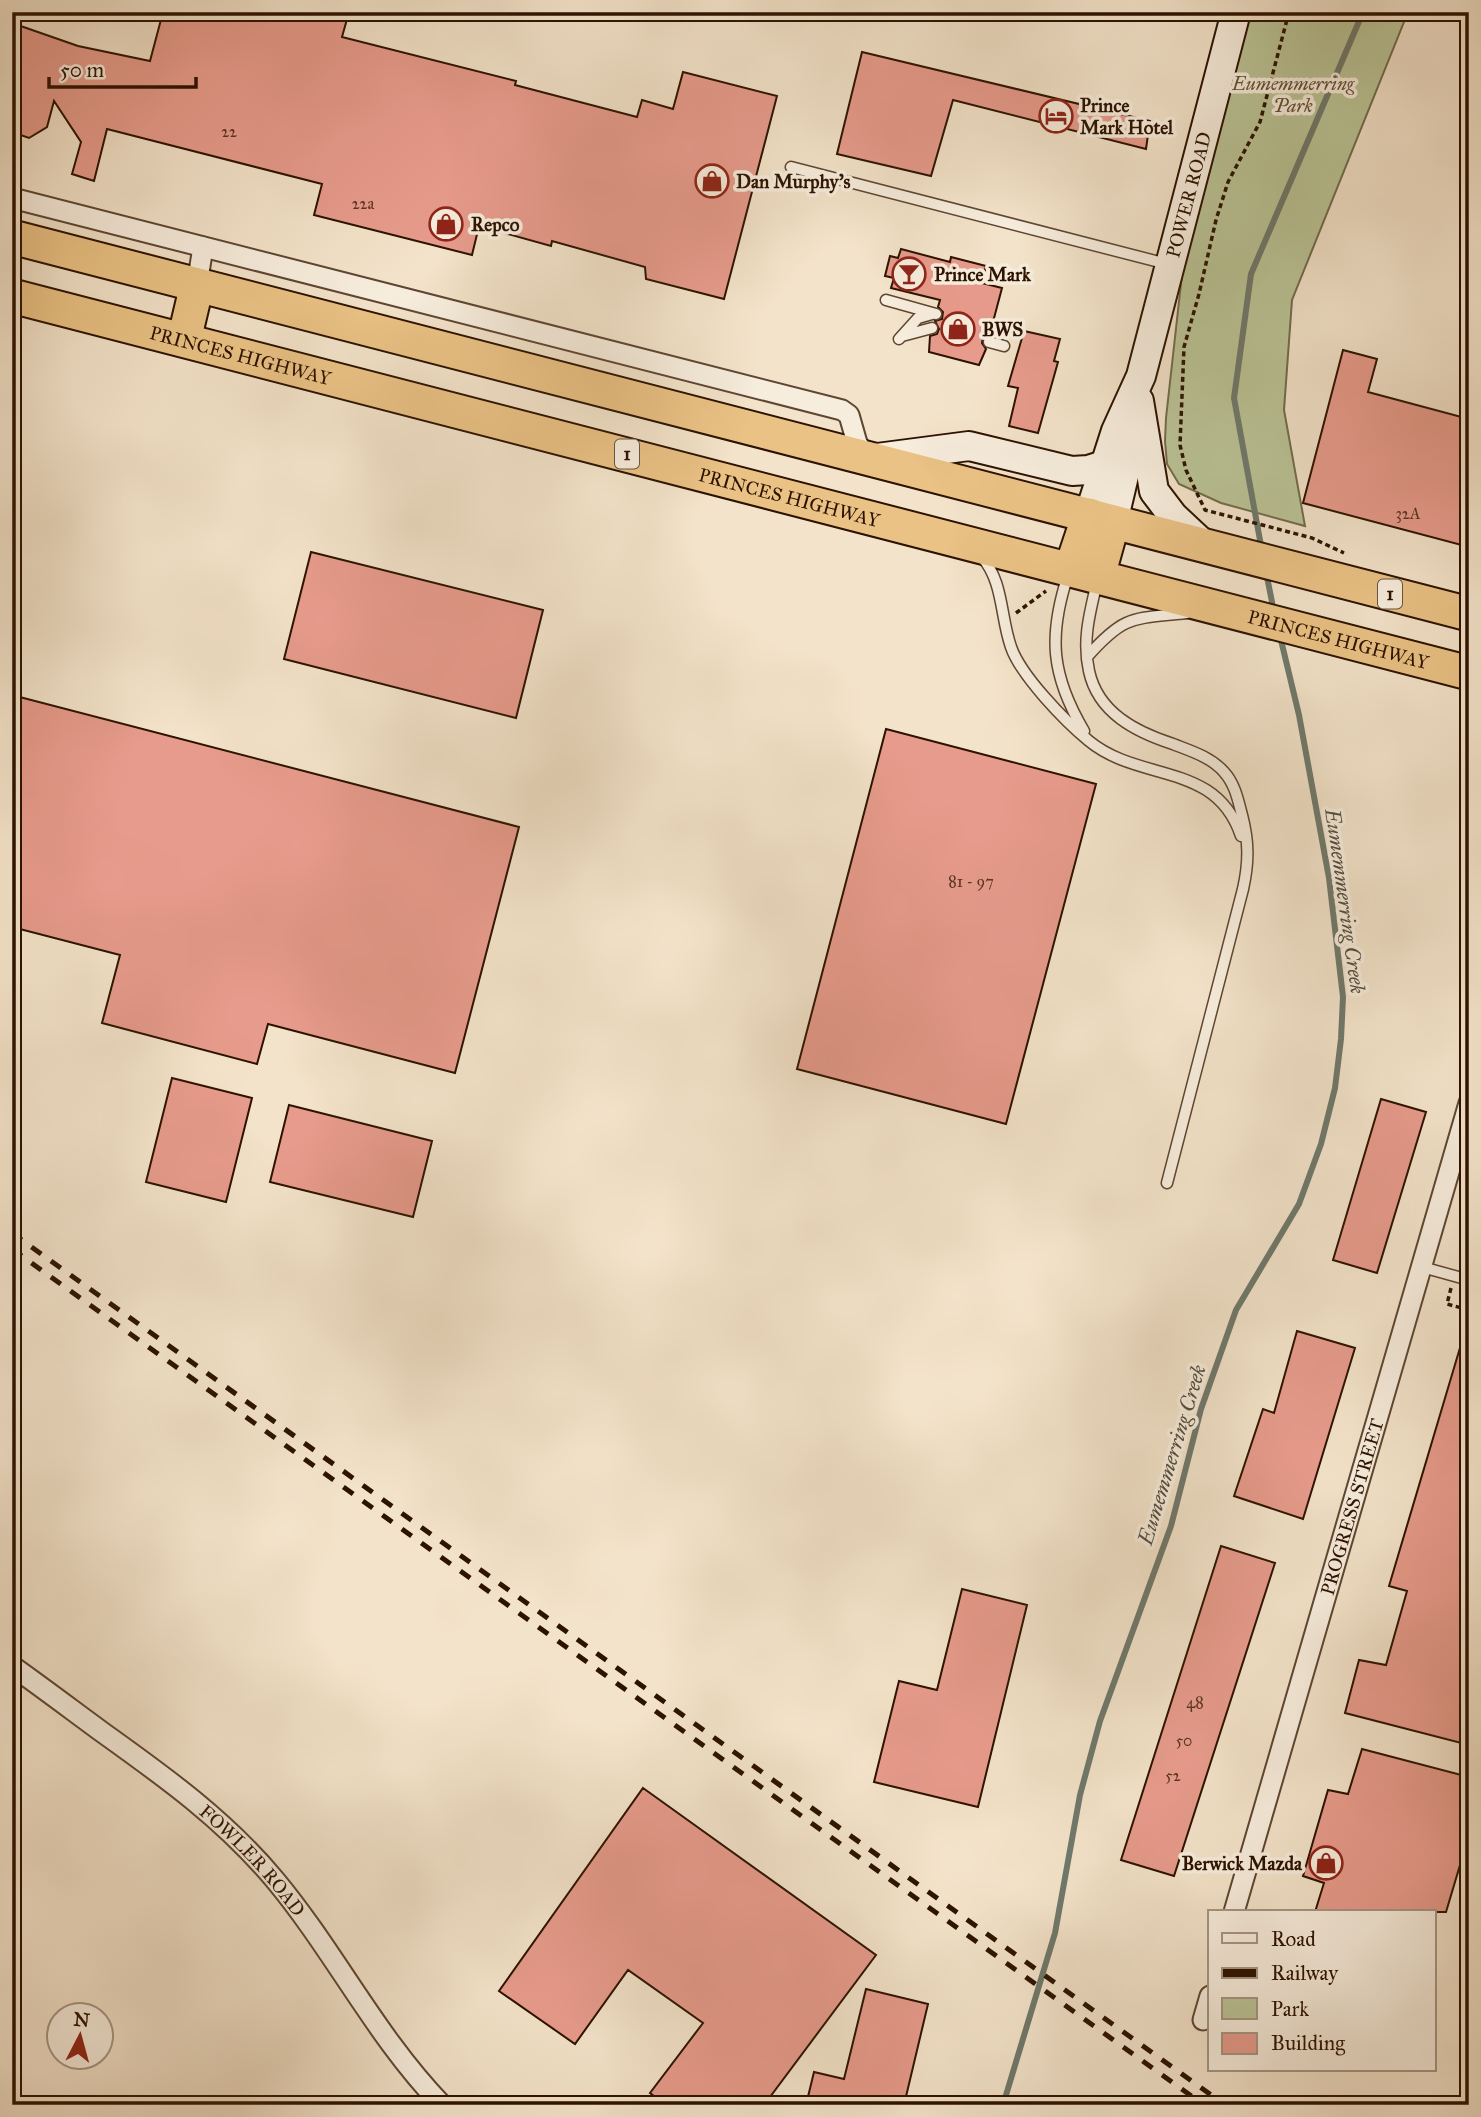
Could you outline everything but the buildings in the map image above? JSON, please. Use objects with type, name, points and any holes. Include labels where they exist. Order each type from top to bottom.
[{"type":"highway","name":"1","points":[[12,237],[1469,614]]},
{"type":"highway","points":[[12,256],[63,267],[118,265]]},
{"type":"highway","points":[[184,340],[197,285]]},
{"type":"highway","name":"PRINCES HIGHWAY","points":[[12,296],[969,542],[1074,579],[1230,610],[1469,673]]},
{"type":"highway","points":[[1074,579],[1101,519]]},
{"type":"main road","name":"POWER ROAD","points":[[1101,519],[1123,489],[1140,389],[1236,12]]},
{"type":"main road","name":"POWER ROAD","points":[[1101,519],[1104,465],[1116,431],[1140,389]]},
{"type":"main road","points":[[1140,389],[1154,491],[1173,516],[1214,548]]},
{"type":"main road","points":[[869,458],[969,446],[1072,471],[1104,465]]},
{"type":"street","points":[[12,198],[842,410],[849,415],[857,443],[869,458]]},
{"type":"street","points":[[197,285],[202,247]]},
{"type":"street","name":"PROGRESS STREET","points":[[1235,1910],[1469,1103]]},
{"type":"street","name":"FOWLER ROAD","points":[[12,1666],[180,1787],[243,1844],[290,1899],[388,2042],[442,2105]]},
{"type":"street","points":[[1203,2020],[1208,2003]]},
{"type":"lane","points":[[791,167],[1170,265]]},
{"type":"lane","points":[[886,300],[936,314],[918,318],[899,339],[932,328]]},
{"type":"lane","name":"PRINCES HIGHWAY","points":[[12,305],[110,321]]},
{"type":"lane","points":[[992,329],[1007,332]]},
{"type":"lane","points":[[989,342],[1004,346]]},
{"type":"lane","points":[[969,542],[994,574],[1010,644],[1018,664],[1089,740],[1114,757],[1189,780],[1217,797],[1231,814],[1241,837],[1245,859],[1244,889]]},
{"type":"lane","points":[[1074,579],[1058,612],[1055,657],[1063,691],[1089,740]]},
{"type":"lane","points":[[1074,579],[1087,624],[1087,657],[1095,687],[1115,715],[1126,724],[1203,756],[1230,780],[1242,815],[1249,851],[1244,889],[1167,1182]]},
{"type":"lane","points":[[1087,657],[1107,634],[1126,621],[1230,610]]},
{"type":"lane","points":[[1422,1267],[1469,1280]]},
{"type":"path","points":[[1289,12],[1260,122],[1228,182],[1184,347],[1180,436],[1182,455],[1205,510],[1312,538]]},
{"type":"path","points":[[1011,616],[1043,593],[1074,579]]},
{"type":"path","points":[[1455,1276],[1447,1304],[1469,1310]]},
{"type":"green space","name":"Eumemmerring Park","points":[[1236,12],[1408,12],[1292,300],[1284,410],[1305,526],[1221,503],[1179,484],[1167,464],[1166,418],[1192,185]]},
{"type":"waterway","name":"Eumemmerring Creek","points":[[1262,551],[1234,398],[1251,274],[1363,12]]},
{"type":"waterway","name":"Eumemmerring Creek","points":[[1266,572],[1274,612]]},
{"type":"waterway","name":"Eumemmerring Creek","points":[[1003,2105],[1055,1933],[1080,1795],[1100,1721],[1171,1526],[1201,1409],[1236,1310],[1299,1204],[1321,1144],[1335,1088],[1343,997],[1329,878],[1299,715],[1280,636]]},
{"type":"railway","points":[[12,1233],[1225,2105]]},
{"type":"railway","points":[[12,1249],[1204,2105]]},
{"type":"place","name":"Prince Mark Hotel","points":[[1056,116]]},
{"type":"place","name":"Dan Murphy's","points":[[712,181]]},
{"type":"place","name":"Repco","points":[[446,224]]},
{"type":"place","name":"Prince Mark","points":[[909,274]]},
{"type":"place","name":"BWS","points":[[958,329]]},
{"type":"place","name":"Berwick Mazda","points":[[1326,1863]]}]
